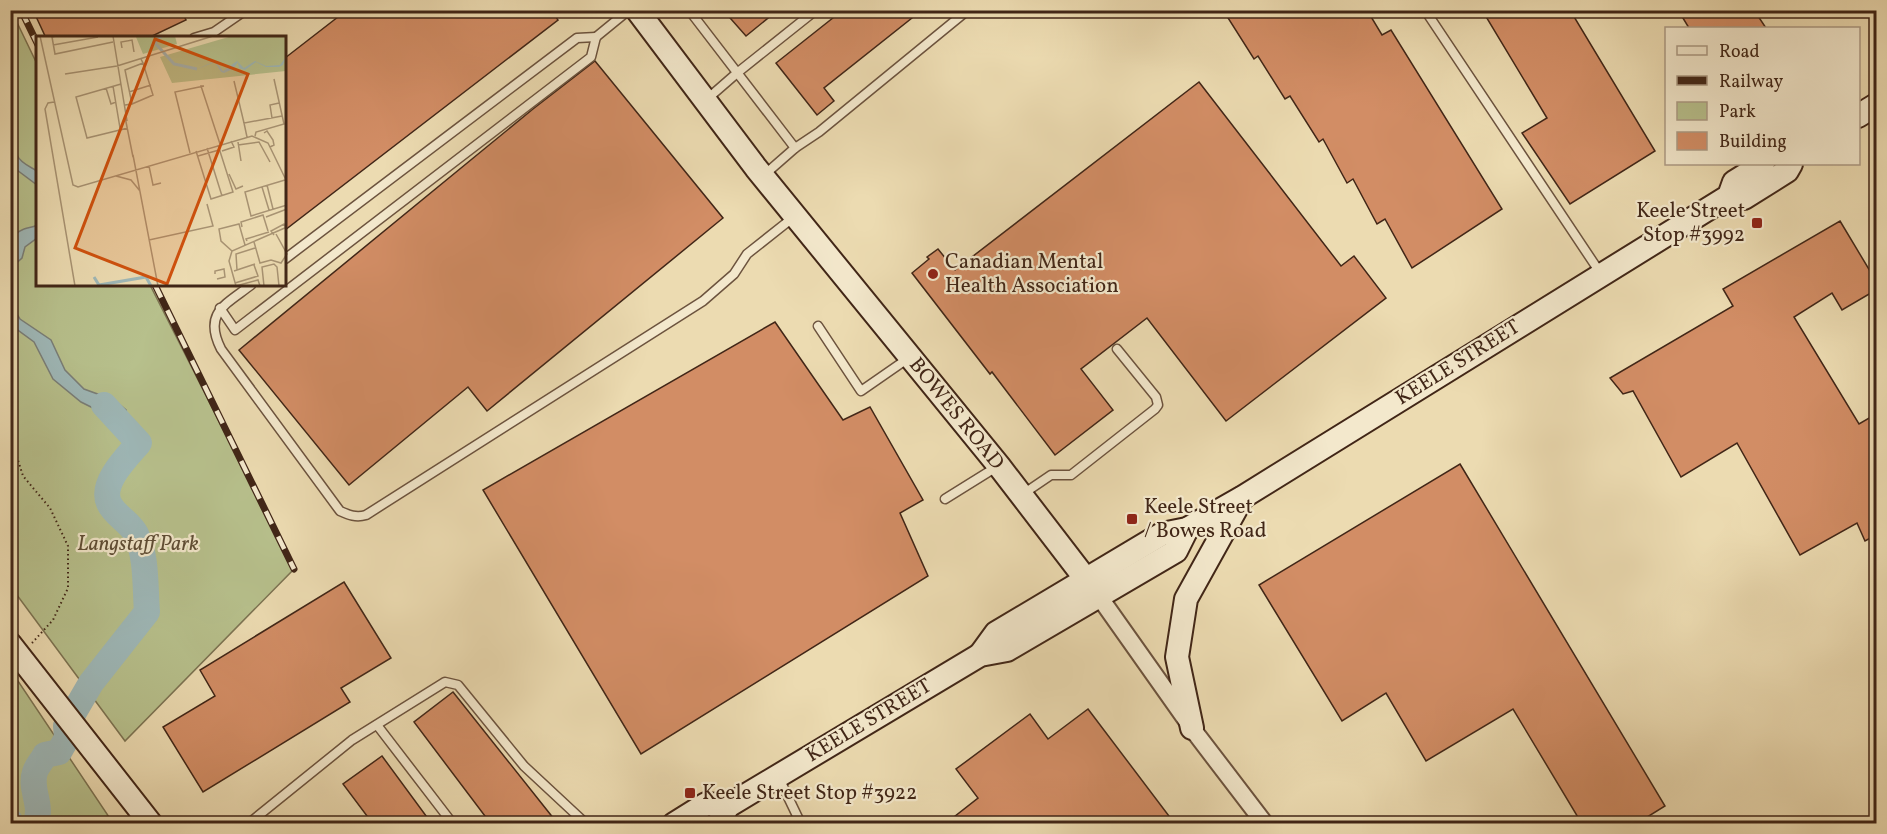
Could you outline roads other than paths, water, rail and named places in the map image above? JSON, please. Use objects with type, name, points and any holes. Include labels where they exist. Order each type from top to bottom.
[{"type":"main road","name":"BOWES ROAD","points":[[640,13],[762,176],[999,466],[1092,587]]},
{"type":"main road","points":[[1860,115],[1876,105]]},
{"type":"main road","name":"KEELE STREET","points":[[674,824],[706,804],[723,815],[778,776],[980,656],[996,633],[1092,587],[1162,534],[1187,529],[1243,497],[1729,196],[1734,182],[1760,165]]},
{"type":"main road","name":"KEELE STREET","points":[[1729,196],[1744,198],[1787,171],[1790,165]]},
{"type":"main road","points":[[1192,728],[1177,657],[1186,599],[1243,497]]},
{"type":"main road","points":[[12,652],[52,697],[151,824]]},
{"type":"street","name":"BOWES ROAD","points":[[1092,587],[1192,728],[1265,824]]},
{"type":"lane","points":[[201,36],[214,32],[246,10]]},
{"type":"lane","points":[[689,10],[795,148]]},
{"type":"lane","points":[[705,101],[736,73],[816,10]]},
{"type":"lane","points":[[762,176],[968,10]]},
{"type":"lane","points":[[1425,10],[1602,275]]},
{"type":"lane","points":[[286,258],[577,38],[596,37],[640,13]]},
{"type":"lane","points":[[220,308],[235,330],[591,57],[596,37]]},
{"type":"lane","points":[[250,286],[220,308],[215,316],[213,327],[215,337],[221,349],[340,511],[359,517],[537,408],[703,301],[734,274],[747,254],[795,216]]},
{"type":"lane","points":[[818,326],[861,390],[910,357]]},
{"type":"lane","points":[[1021,496],[1051,475],[1071,475],[1158,405],[1156,397],[1117,349]]},
{"type":"lane","points":[[945,499],[999,466]]},
{"type":"lane","points":[[248,824],[352,741],[445,682],[458,685],[524,766],[581,822]]},
{"type":"lane","points":[[377,724],[453,824]]},
{"type":"lane","points":[[778,776],[801,824]]},
{"type":"water","points":[[11,136],[18,158],[36,170],[36,184],[13,167],[11,164]]},
{"type":"water","points":[[36,226],[36,239],[25,247],[22,258],[11,268],[12,241],[19,232]]},
{"type":"water","points":[[11,305],[20,319],[51,340],[65,370],[84,389],[114,400],[126,410],[128,430],[81,402],[53,379],[34,342],[11,325]]},
{"type":"waterway","points":[[35,824],[38,811],[34,779],[37,768],[45,755],[59,752],[67,738],[66,726],[91,683],[147,612],[145,572],[140,543],[133,530],[111,507],[107,495],[111,479],[139,443],[104,405]]},
{"type":"railway","points":[[21,10],[36,41]]},
{"type":"railway","points":[[155,286],[294,569]]},
{"type":"place","name":"Keele Street Stop #3992","points":[[1757,223]]},
{"type":"place","name":"Canadian Mental Health Association","points":[[933,274]]},
{"type":"place","name":"Keele Street / Bowes Road","points":[[1132,519]]},
{"type":"place","name":"Keele Street Stop #3922","points":[[690,793]]},
{"type":"park label","name":"Langstaff Park","points":[[138,544]]}]
